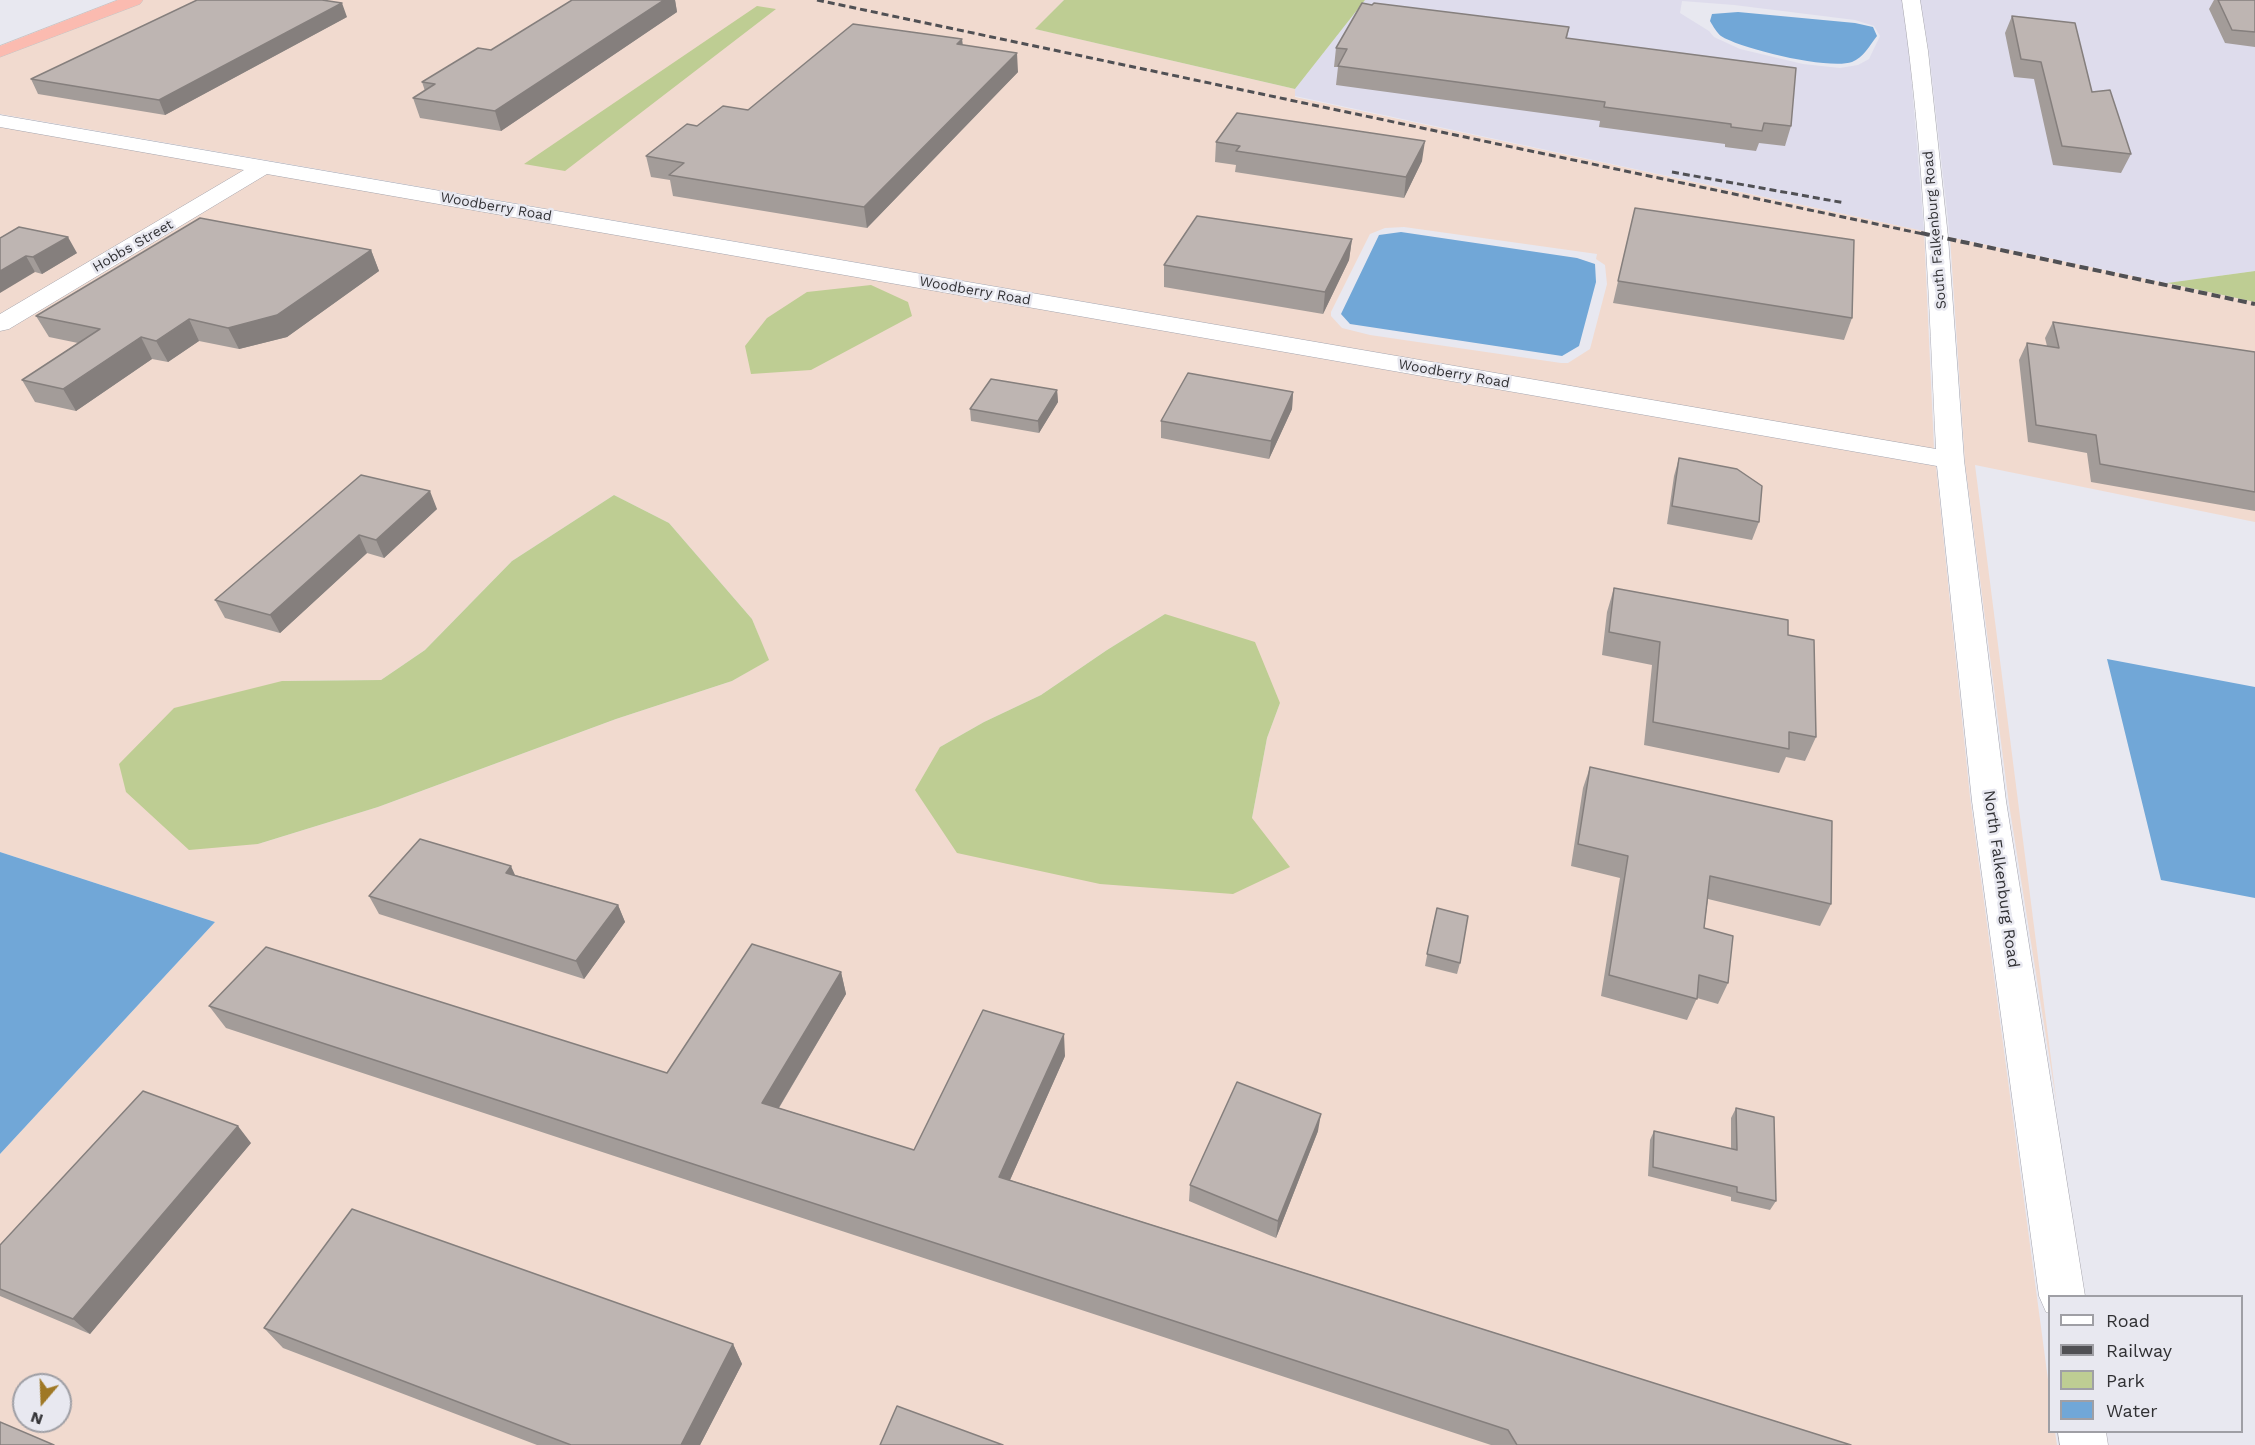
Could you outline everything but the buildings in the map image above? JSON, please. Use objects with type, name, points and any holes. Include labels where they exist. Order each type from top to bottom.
[{"type":"highway","points":[[0,52],[134,0]]},
{"type":"street","name":"South Falkenburg Road","points":[[1911,0],[1919,51],[1937,237],[1950,460]]},
{"type":"street","name":"Woodberry Road","points":[[0,121],[1950,460]]},
{"type":"street","name":"Hobbs Street","points":[[0,324],[264,167]]},
{"type":"street","name":"North Falkenburg Road","points":[[1950,460],[1989,801],[2062,1295]]},
{"type":"shaded area","points":[[144,0],[1064,0],[1036,29],[1295,89],[1295,97],[1924,231],[1934,449],[0,114],[0,56]],"holes":[[[1404,227],[1597,254],[1596,259],[1605,265],[1607,284],[1590,349],[1568,363],[1370,335],[1342,328],[1331,316],[1370,234],[1385,228]]]},
{"type":"shaded area","points":[[1365,0],[1902,0],[1909,50],[1924,231],[1295,96],[1295,89]],"holes":[[[1682,1],[1855,20],[1874,26],[1880,36],[1869,59],[1858,65],[1840,68],[1803,64],[1740,49],[1714,37],[1709,31],[1680,13]]]},
{"type":"shaded area","points":[[1920,0],[2255,0],[2255,271],[2167,283],[1950,237],[1929,52]]},
{"type":"shaded area","points":[[0,127],[1936,466],[1970,797],[2048,1380],[2048,1433],[2055,1433],[2057,1445],[0,1445],[0,1154],[215,922],[0,852]],"holes":[[[614,495],[669,523],[752,619],[768,660],[732,681],[616,719],[378,807],[258,844],[282,681],[381,680],[425,650],[512,561]],[[1165,614],[1280,703],[1267,738],[1252,818],[940,747],[984,722],[1041,695]]]},
{"type":"shaded area","points":[[1950,237],[2255,302],[2255,522],[1975,465],[2057,1106],[2009,804],[1965,463]]},
{"type":"green space","points":[[1064,0],[1365,0],[1295,89],[1035,29]]},
{"type":"green space","points":[[757,6],[776,9],[565,171],[524,164]]},
{"type":"green space","points":[[2255,271],[2255,302],[2167,283]]},
{"type":"green space","points":[[871,285],[908,302],[912,316],[811,370],[751,374],[745,346],[767,318],[807,292]]},
{"type":"green space","points":[[614,495],[669,523],[752,619],[769,660],[732,681],[616,719],[378,807],[258,844],[189,850],[126,792],[119,764],[174,708],[282,681],[381,680],[425,650],[512,561]]},
{"type":"green space","points":[[1165,614],[1255,642],[1280,703],[1267,738],[1252,818],[1290,867],[1233,894],[1100,884],[957,853],[915,790],[940,747],[984,722],[1041,695]]},
{"type":"water","points":[[1738,12],[1855,23],[1873,27],[1877,36],[1863,54],[1852,62],[1841,64],[1806,61],[1765,52],[1731,41],[1720,35],[1710,21],[1712,14]]},
{"type":"water","points":[[1401,232],[1577,258],[1595,264],[1596,282],[1579,346],[1562,356],[1350,324],[1341,314],[1379,235]]},
{"type":"water","points":[[2107,659],[2255,687],[2255,898],[2161,880]]},
{"type":"water","points":[[0,852],[215,922],[0,1154]]},
{"type":"railway","points":[[817,0],[1928,235]]},
{"type":"railway","points":[[1672,172],[1845,203]]},
{"type":"railway","points":[[1921,233],[2255,304]]}]
